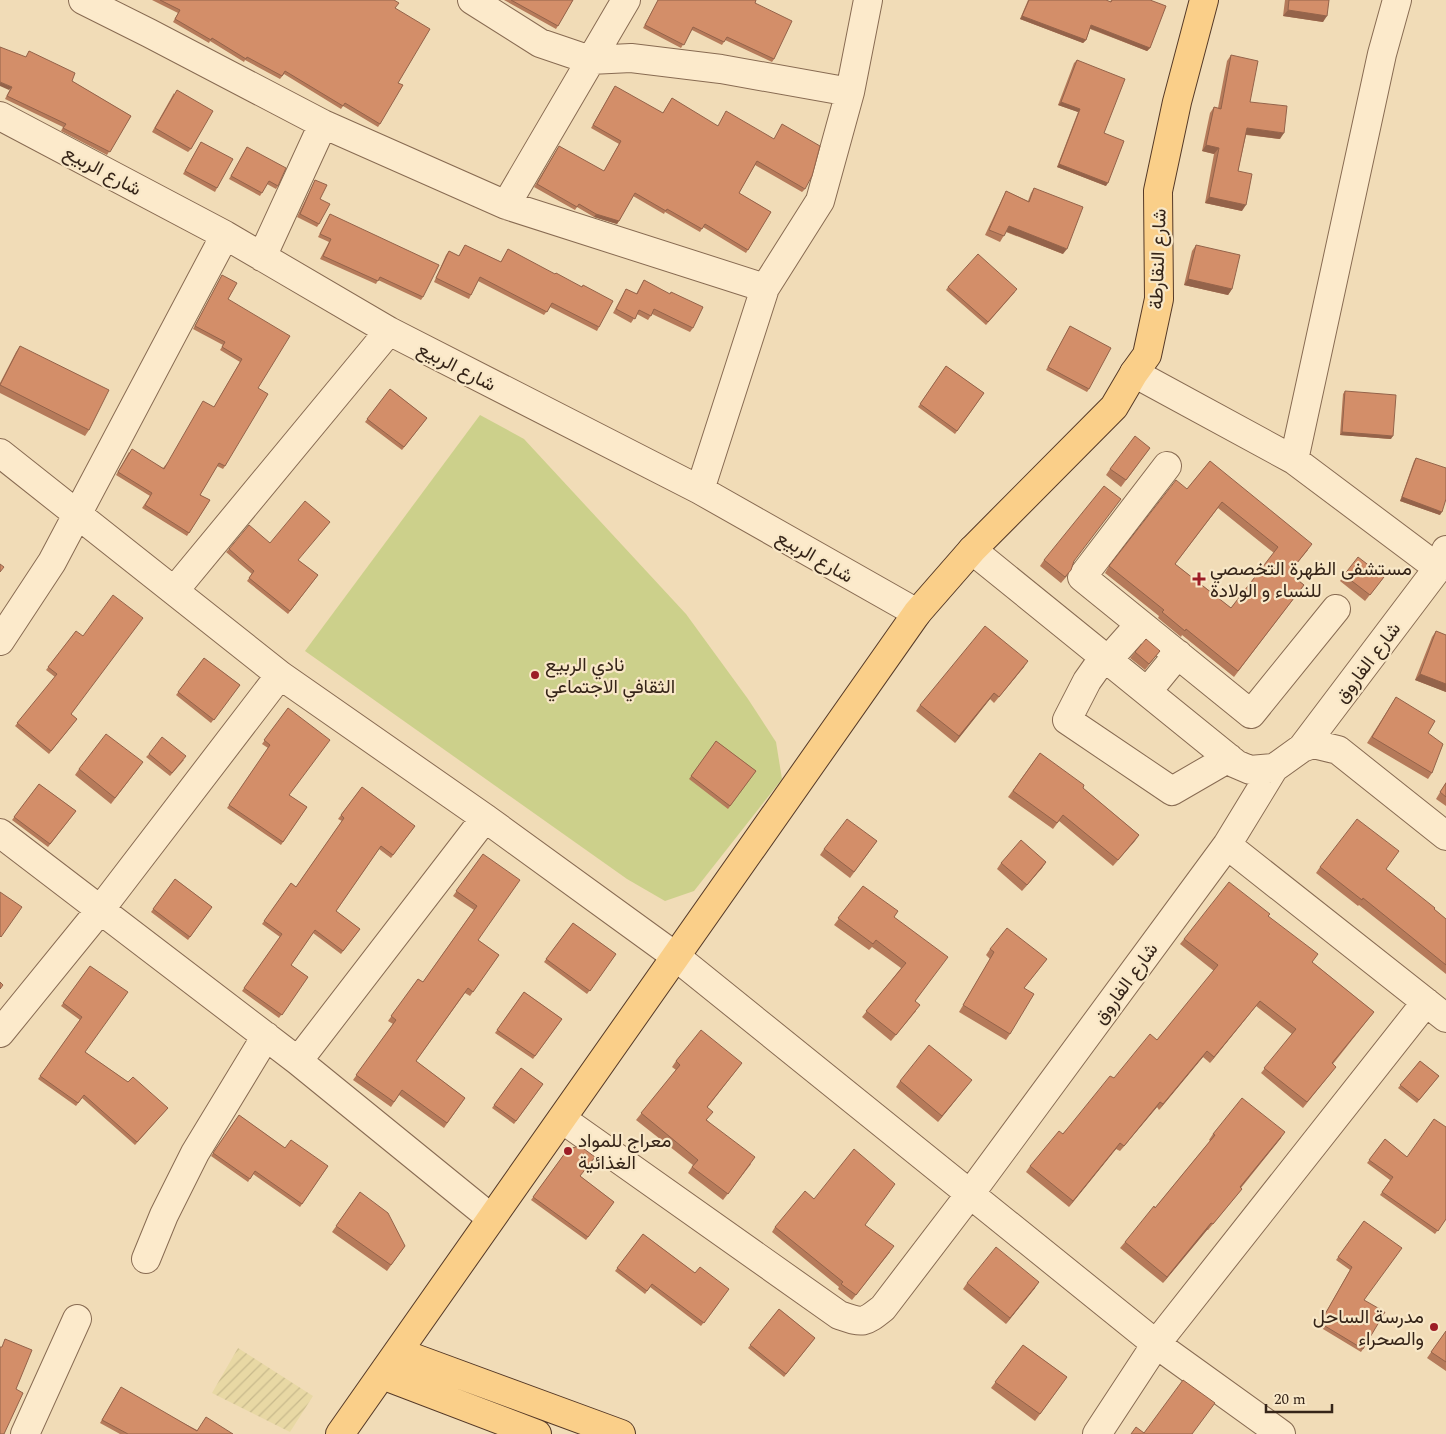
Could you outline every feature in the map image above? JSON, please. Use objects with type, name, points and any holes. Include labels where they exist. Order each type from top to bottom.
[{"type":"main road","name":"شارع النقارطة","points":[[340,1434],[916,613],[972,550],[1114,407],[1147,355],[1160,299],[1158,192],[1201,1]]},
{"type":"main road","points":[[398,1352],[622,1434]]},
{"type":"main road","points":[[382,1375],[537,1434]]},
{"type":"street","points":[[83,0],[149,32],[324,124],[506,205],[765,288]]},
{"type":"street","points":[[472,0],[540,43],[590,60],[631,58],[721,69],[850,92]]},
{"type":"street","points":[[506,205],[626,0]]},
{"type":"street","points":[[700,490],[765,288],[820,201],[850,92],[868,0]]},
{"type":"street","points":[[1294,460],[1382,54],[1397,0]]},
{"type":"street","name":"شارع الربيع","points":[[0,116],[225,235],[389,331],[700,490],[916,613]]},
{"type":"street","points":[[262,257],[324,124]]},
{"type":"street","points":[[0,641],[52,562],[225,235]]},
{"type":"street","points":[[174,591],[389,331]]},
{"type":"street","points":[[1134,373],[1294,460],[1442,559]]},
{"type":"street","points":[[0,453],[280,675],[485,818],[675,956],[1156,1344],[1281,1434]]},
{"type":"street","points":[[1167,466],[1082,577],[1251,714],[1336,609]]},
{"type":"street","points":[[972,550],[1236,764],[1250,770],[1274,768]]},
{"type":"street","name":"شارع الفاروق","points":[[562,1119],[839,1315],[859,1321],[868,1320],[883,1308],[970,1194],[1227,845],[1274,768],[1302,748],[1442,559]]},
{"type":"street","points":[[1140,624],[1106,658],[1088,681],[1067,720],[1172,791],[1229,758]]},
{"type":"street","points":[[1148,692],[1178,654]]},
{"type":"street","points":[[0,1033],[100,910],[280,675]]},
{"type":"street","points":[[1302,748],[1313,744],[1338,750],[1446,836]]},
{"type":"street","points":[[298,1061],[485,818]]},
{"type":"street","points":[[0,833],[298,1061],[491,1218]]},
{"type":"street","points":[[1098,1434],[1156,1344],[1436,1010],[1227,845]]},
{"type":"street","points":[[146,1260],[164,1215],[195,1153],[266,1036]]},
{"type":"street","points":[[25,1434],[77,1319]]},
{"type":"shaded area","points":[[238,1348],[313,1396],[290,1432],[212,1393]]},
{"type":"green space","name":"نادي الربيع الثقافي الاجتماعي","points":[[480,415],[524,439],[686,614],[748,699],[776,742],[782,779],[694,891],[665,901],[627,879],[305,651]]},
{"type":"building","points":[[160,0],[394,0],[399,3],[395,8],[430,29],[398,83],[403,85],[380,124],[345,103],[343,106],[285,71],[282,76],[247,57],[246,59],[212,38],[211,40],[175,19],[180,10]]},
{"type":"building","points":[[511,0],[573,0],[558,26]]},
{"type":"building","points":[[658,0],[756,0],[755,3],[792,21],[774,59],[727,37],[724,42],[693,27],[684,45],[645,25]]},
{"type":"building","points":[[1029,0],[1106,0],[1111,2],[1112,0],[1150,0],[1166,6],[1150,48],[1091,25],[1086,40],[1022,16]]},
{"type":"building","points":[[1289,0],[1329,0],[1327,16],[1288,10]]},
{"type":"building","points":[[0,47],[26,57],[29,51],[75,73],[72,81],[131,116],[110,152],[63,128],[66,124],[7,96],[12,87],[0,82]]},
{"type":"building","points":[[1231,55],[1258,61],[1250,102],[1287,106],[1284,133],[1247,128],[1238,171],[1252,174],[1246,205],[1209,197],[1219,148],[1206,145],[1214,107],[1221,109]]},
{"type":"building","points":[[1077,60],[1125,79],[1104,133],[1124,141],[1108,183],[1059,164],[1080,109],[1061,102]]},
{"type":"building","points":[[615,86],[663,113],[672,98],[718,126],[726,111],[774,139],[782,124],[820,146],[812,176],[805,189],[757,161],[739,193],[771,212],[748,250],[705,224],[702,229],[635,193],[619,221],[596,214],[579,204],[577,207],[537,184],[559,146],[604,171],[621,141],[593,125]]},
{"type":"building","points":[[177,90],[213,111],[191,149],[155,128]]},
{"type":"building","points":[[201,142],[233,159],[217,188],[185,171]]},
{"type":"building","points":[[247,147],[286,168],[278,186],[269,181],[262,193],[231,176]]},
{"type":"building","points":[[315,180],[327,185],[320,199],[330,204],[319,224],[300,214]]},
{"type":"building","points":[[1034,188],[1083,207],[1067,249],[1009,226],[1004,236],[989,230],[1006,191],[1029,202]]},
{"type":"building","points":[[330,214],[439,265],[423,297],[380,277],[378,281],[323,256],[331,239],[320,234]]},
{"type":"building","points":[[465,245],[501,262],[508,249],[555,274],[582,287],[583,285],[613,301],[599,327],[552,303],[547,312],[480,277],[471,295],[436,278],[449,251],[459,256]]},
{"type":"building","points":[[1196,245],[1240,255],[1232,289],[1188,279]]},
{"type":"building","points":[[978,254],[1017,289],[988,322],[948,287]]},
{"type":"building","points":[[222,275],[237,283],[228,299],[290,336],[258,388],[268,394],[225,466],[219,463],[200,495],[210,500],[189,533],[145,505],[152,493],[118,472],[132,449],[164,469],[203,401],[214,407],[242,359],[222,347],[225,342],[195,326]]},
{"type":"building","points":[[644,280],[670,294],[671,292],[703,307],[693,328],[654,309],[651,316],[639,310],[635,319],[616,309],[626,289],[637,294]]},
{"type":"building","points":[[1070,326],[1111,348],[1089,389],[1048,367]]},
{"type":"building","points":[[20,346],[109,390],[89,430],[0,385]]},
{"type":"building","points":[[946,366],[984,393],[957,431],[920,404]]},
{"type":"building","points":[[390,389],[427,418],[404,447],[367,419]]},
{"type":"building","points":[[1345,391],[1396,395],[1393,436],[1342,432]]},
{"type":"building","points":[[1135,436],[1150,448],[1126,480],[1110,469]]},
{"type":"building","points":[[1416,458],[1446,468],[1446,499],[1442,512],[1402,497]]},
{"type":"building","points":[[1210,461],[1312,544],[1289,573],[1304,585],[1238,671],[1186,629],[1185,631],[1162,612],[1164,610],[1109,566],[1176,480],[1187,489]],"holes":[[[1222,502],[1278,547],[1231,608],[1175,564]]]},
{"type":"building","points":[[1104,486],[1121,499],[1074,561],[1071,570],[1065,577],[1044,560]]},
{"type":"building","points":[[305,501],[330,522],[298,560],[318,575],[290,611],[249,578],[254,571],[229,549],[249,525],[270,543]]},
{"type":"building","points":[[1358,557],[1384,577],[1370,595],[1344,575]]},
{"type":"building","points":[[0,564],[4,567],[0,572]]},
{"type":"building","points":[[113,595],[143,618],[71,714],[77,719],[51,751],[17,723],[57,674],[48,667],[76,631],[83,636]]},
{"type":"building","points":[[985,626],[1028,661],[999,697],[994,693],[959,736],[920,705]]},
{"type":"building","points":[[1436,631],[1446,635],[1446,684],[1420,674]]},
{"type":"building","points":[[1146,639],[1160,651],[1149,664],[1135,652]]},
{"type":"building","points":[[204,658],[240,685],[214,720],[178,692]]},
{"type":"building","points":[[1396,697],[1435,721],[1428,733],[1443,744],[1432,773],[1372,737]]},
{"type":"building","points":[[288,708],[330,740],[289,795],[307,807],[283,842],[229,805],[270,745],[264,740]]},
{"type":"building","points":[[106,734],[143,762],[115,798],[79,769]]},
{"type":"building","points":[[162,737],[186,756],[172,773],[149,754]]},
{"type":"building","points":[[716,741],[756,771],[730,806],[691,776]]},
{"type":"building","points":[[1040,753],[1084,785],[1083,788],[1139,835],[1118,860],[1063,815],[1057,823],[1013,791]]},
{"type":"building","points":[[1446,783],[1446,797],[1440,792]]},
{"type":"building","points":[[39,784],[76,811],[50,844],[14,817]]},
{"type":"building","points":[[362,787],[415,826],[393,855],[381,846],[336,911],[360,929],[343,951],[315,930],[291,965],[308,977],[282,1015],[244,988],[282,934],[264,921],[291,883],[296,887],[344,818],[341,815]]},
{"type":"building","points":[[847,819],[877,841],[854,872],[824,849]]},
{"type":"building","points":[[1357,819],[1399,851],[1386,869],[1446,919],[1446,965],[1363,898],[1362,900],[1320,867]]},
{"type":"building","points":[[1021,840],[1046,862],[1027,885],[1001,863]]},
{"type":"building","points":[[483,854],[520,880],[478,940],[499,955],[473,992],[468,988],[416,1061],[465,1098],[447,1123],[402,1090],[394,1102],[356,1075],[396,1020],[391,1016],[418,979],[423,982],[477,906],[456,891]]},
{"type":"building","points":[[175,879],[212,907],[190,937],[153,909]]},
{"type":"building","points":[[1229,882],[1270,914],[1268,916],[1318,954],[1312,962],[1374,1012],[1332,1063],[1336,1067],[1307,1102],[1264,1068],[1296,1029],[1260,1001],[1214,1057],[1207,1051],[1163,1104],[1160,1102],[1124,1146],[1120,1143],[1073,1201],[1030,1166],[1059,1131],[1063,1134],[1110,1076],[1114,1078],[1150,1034],[1157,1040],[1218,965],[1184,939]]},
{"type":"building","points":[[863,886],[898,911],[894,917],[948,957],[915,1001],[920,1005],[896,1035],[866,1011],[906,963],[876,940],[873,944],[838,918]]},
{"type":"building","points":[[0,892],[22,907],[1,937],[0,936]]},
{"type":"building","points":[[573,923],[616,954],[590,991],[546,959]]},
{"type":"building","points":[[1007,928],[1047,959],[1024,988],[1034,994],[1010,1034],[963,1005],[994,952],[990,949]]},
{"type":"building","points":[[90,966],[128,992],[85,1052],[128,1082],[133,1077],[168,1108],[137,1142],[84,1095],[78,1103],[40,1076],[82,1017],[63,1003]]},
{"type":"building","points":[[524,992],[562,1019],[535,1056],[497,1030]]},
{"type":"building","points":[[701,1030],[742,1063],[707,1107],[713,1112],[706,1120],[755,1157],[728,1194],[692,1167],[698,1160],[641,1113],[680,1065],[676,1061]]},
{"type":"building","points":[[929,1045],[972,1080],[942,1116],[900,1081]]},
{"type":"building","points":[[1420,1061],[1439,1076],[1419,1100],[1400,1085]]},
{"type":"building","points":[[521,1068],[543,1084],[516,1121],[494,1105]]},
{"type":"building","points":[[1242,1098],[1285,1132],[1240,1187],[1242,1189],[1213,1224],[1211,1223],[1167,1277],[1125,1242],[1215,1135],[1213,1134]]},
{"type":"building","points":[[239,1115],[285,1148],[291,1140],[328,1166],[302,1204],[255,1171],[250,1179],[213,1153]]},
{"type":"building","points":[[1434,1119],[1446,1127],[1446,1219],[1438,1231],[1382,1192],[1393,1177],[1369,1160],[1385,1139],[1407,1157]]},
{"type":"building","points":[[580,1146],[595,1157],[580,1176],[614,1202],[588,1237],[533,1197],[568,1149]]},
{"type":"building","points":[[854,1149],[895,1184],[865,1225],[894,1246],[856,1295],[841,1284],[843,1282],[775,1227],[805,1191],[814,1199]]},
{"type":"building","points":[[360,1192],[388,1213],[405,1246],[391,1265],[336,1226]]},
{"type":"building","points":[[1364,1221],[1402,1248],[1364,1300],[1385,1312],[1363,1349],[1320,1323],[1352,1267],[1338,1257]]},
{"type":"building","points":[[643,1234],[695,1273],[700,1267],[729,1289],[704,1323],[652,1284],[647,1291],[617,1268]]},
{"type":"building","points":[[996,1247],[1039,1282],[1010,1318],[967,1283]]},
{"type":"building","points":[[779,1309],[815,1338],[786,1374],[750,1345]]},
{"type":"building","points":[[1446,1331],[1446,1362],[1431,1352]]},
{"type":"building","points":[[5,1339],[32,1350],[16,1389],[23,1393],[4,1434],[0,1434],[0,1347],[2,1347]]},
{"type":"building","points":[[1023,1345],[1067,1377],[1040,1414],[995,1382]]},
{"type":"building","points":[[1183,1380],[1215,1403],[1192,1434],[1131,1434],[1136,1427],[1144,1433]]},
{"type":"building","points":[[121,1387],[197,1431],[206,1417],[233,1434],[128,1434],[102,1420]]},
{"type":"place","name":"مستشفى الظهرة التخصصي للنساء و الولادة","points":[[1199,579]]},
{"type":"place","name":"نادي الربيع الثقافي الاجتماعي","points":[[535,675]]},
{"type":"place","name":"معراج للمواد الغذائية","points":[[568,1151]]},
{"type":"place","name":"مدرسة الساحل والصحراء","points":[[1434,1327]]}]
